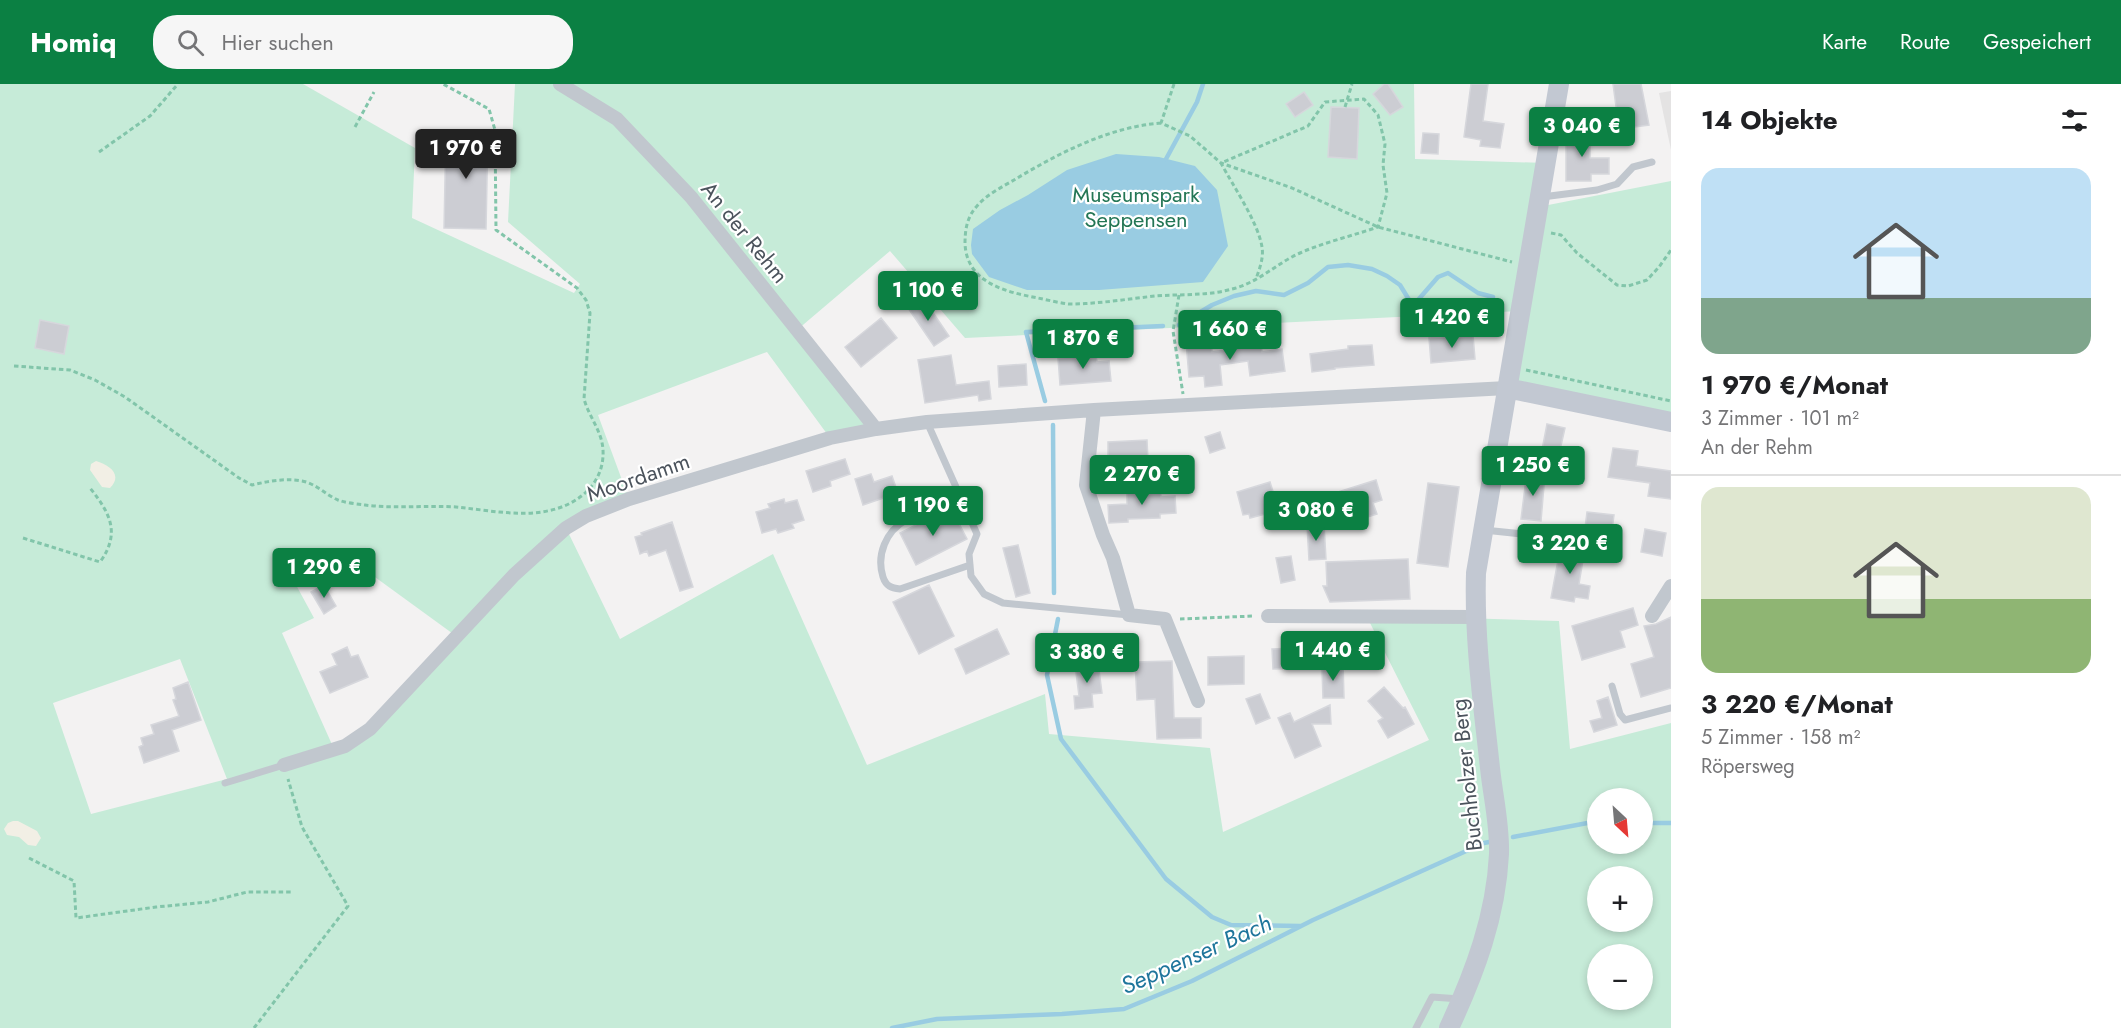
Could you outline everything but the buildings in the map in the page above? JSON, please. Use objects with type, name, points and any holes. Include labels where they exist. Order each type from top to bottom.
[{"type":"main road","name":"Buchholzer Berg","points":[[1449,1028],[1476,968],[1484,941],[1494,896],[1499,853],[1499,829],[1480,686],[1475,617],[1476,573],[1558,84]]},
{"type":"main road","points":[[1507,388],[1671,422]]},
{"type":"street","name":"An der Rehm","points":[[560,84],[617,119],[691,197],[876,429]]},
{"type":"street","name":"Moordamm","points":[[284,765],[345,746],[370,729],[514,575],[566,528],[586,516],[629,499],[819,441],[876,429],[927,422],[1094,410],[1507,388]]},
{"type":"street","points":[[1094,410],[1086,485],[1113,558],[1129,615],[1165,619],[1197,701]]},
{"type":"street","points":[[1652,616],[1670,592]]},
{"type":"street","points":[[1268,616],[1475,617]]},
{"type":"lane","points":[[1539,198],[1597,190],[1617,184],[1633,167],[1652,162]]},
{"type":"lane","points":[[927,422],[976,534],[969,554],[971,576],[984,594],[1003,603],[1129,615]]},
{"type":"lane","points":[[956,487],[943,503],[906,520],[895,528],[884,543],[880,564],[886,584],[891,588],[900,589],[970,565]]},
{"type":"lane","points":[[1484,530],[1580,540]]},
{"type":"lane","points":[[1612,686],[1620,714],[1625,720],[1671,708]]},
{"type":"lane","points":[[225,783],[284,765]]},
{"type":"lane","points":[[1416,1028],[1432,997],[1463,999]]},
{"type":"path","points":[[99,152],[150,116],[178,84]]},
{"type":"path","points":[[14,366],[70,370],[95,380],[125,397],[252,485],[276,480],[304,481],[339,500],[364,505],[455,507],[512,513],[543,512],[559,508],[579,498],[597,480],[603,450],[599,430],[584,399],[590,314],[586,300],[577,288],[496,230],[495,130],[489,109],[443,84]]},
{"type":"path","points":[[1161,123],[1174,84]]},
{"type":"path","points":[[1345,107],[1352,84]]},
{"type":"path","points":[[355,127],[374,92]]},
{"type":"path","points":[[1221,163],[1308,126],[1325,102],[1364,99],[1378,115],[1385,144],[1383,165],[1387,193],[1378,227]]},
{"type":"path","points":[[1256,279],[1261,266],[1263,249],[1255,228],[1221,163],[1190,136],[1161,123],[1138,126],[1088,142],[1032,169],[978,205],[968,219],[965,232],[965,248],[968,257],[980,277],[1012,293],[1069,304],[1233,289],[1256,279],[1299,253],[1378,227]]},
{"type":"path","points":[[1221,163],[1292,188],[1378,227],[1511,262],[1528,263]]},
{"type":"path","points":[[1547,233],[1561,235],[1577,253],[1617,285],[1628,286],[1647,280],[1671,250]]},
{"type":"path","points":[[1179,294],[1173,332],[1184,405]]},
{"type":"path","points":[[1522,369],[1671,401]]},
{"type":"path","points":[[23,538],[100,562],[108,551],[112,532],[110,517],[90,488]]},
{"type":"path","points":[[1165,619],[1268,616]]},
{"type":"path","points":[[254,1028],[348,906],[302,827],[284,765]]},
{"type":"path","points":[[29,858],[74,881],[76,918],[208,902],[247,892],[293,892]]},
{"type":"shaded area","points":[[1671,91],[1671,150],[1659,93]]},
{"type":"green space","name":"Museumspark Seppensen","points":[[0,84],[303,84],[415,148],[412,218],[574,293],[580,284],[508,222],[515,84],[1414,84],[1415,159],[1545,163],[1538,207],[1671,181],[1671,422],[1507,388],[1520,311],[965,338],[890,251],[797,330],[876,429],[830,438],[767,352],[598,415],[629,499],[566,528],[620,639],[773,554],[867,765],[1045,694],[1049,734],[1210,748],[1223,832],[1429,740],[1366,615],[1559,621],[1570,749],[1671,723],[1671,1028],[0,1028]],"holes":[[[335,548],[456,636],[345,746],[334,749],[282,633],[314,618],[289,572]],[[180,659],[227,779],[91,814],[53,703]]]},
{"type":"sand","points":[[96,461],[113,471],[115,479],[110,488],[102,487],[90,470],[91,464]]},
{"type":"sand","points":[[18,821],[37,831],[41,838],[36,846],[28,845],[19,837],[7,835],[4,829],[8,823]]},
{"type":"water","points":[[1116,154],[1159,157],[1195,166],[1217,190],[1228,246],[1203,282],[1099,290],[1027,290],[989,277],[972,254],[973,229],[1067,170]]},
{"type":"waterway","points":[[1166,159],[1197,102],[1203,84]]},
{"type":"waterway","points":[[1179,325],[1212,305],[1234,296],[1256,291],[1284,295],[1308,283],[1328,267],[1348,265],[1372,269],[1387,276],[1400,285],[1411,303],[1418,300],[1438,277],[1448,273],[1478,293],[1493,297]]},
{"type":"waterway","points":[[1045,401],[1026,332],[1163,326]]},
{"type":"waterway","points":[[1053,425],[1054,593]]},
{"type":"waterway","points":[[1058,619],[1047,675],[1061,739],[1166,879],[1212,917],[1231,925],[1300,926]]},
{"type":"waterway","name":"Seppenser Bach","points":[[1513,837],[1587,823]]},
{"type":"waterway","name":"Seppenser Bach","points":[[1653,823],[1671,823]]},
{"type":"waterway","name":"Seppenser Bach","points":[[892,1028],[937,1019],[1124,1009],[1192,981],[1313,920],[1484,843],[1494,841]]}]
